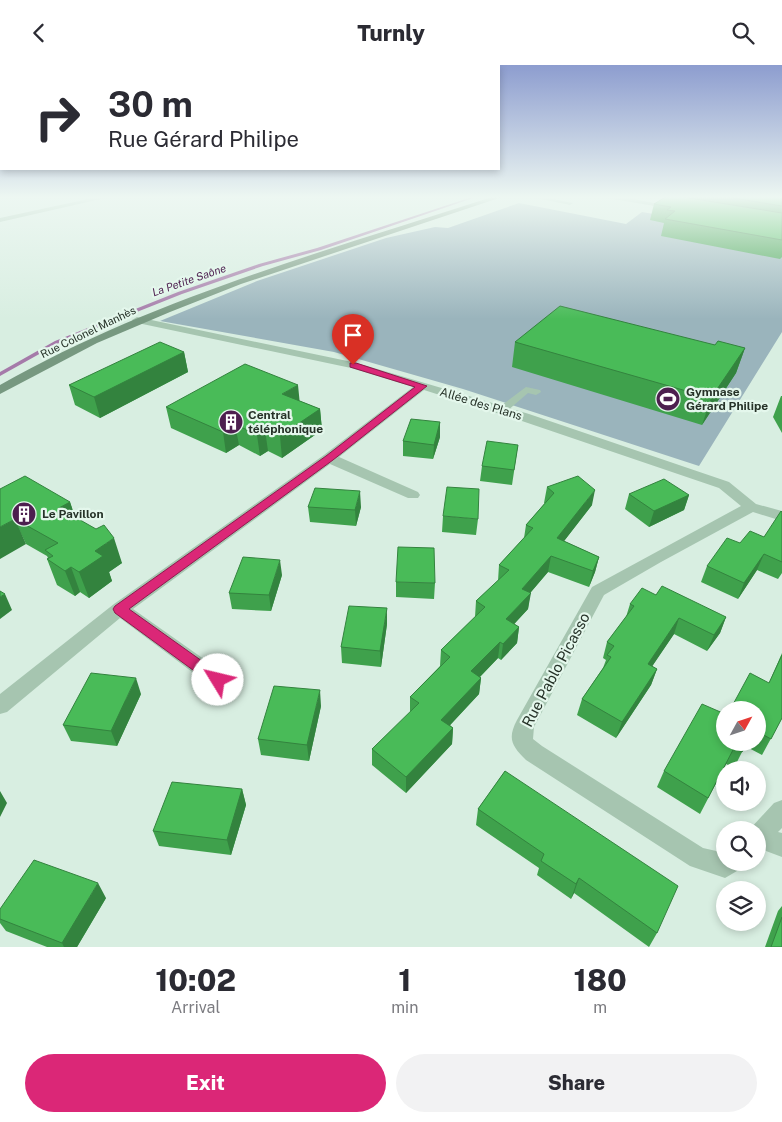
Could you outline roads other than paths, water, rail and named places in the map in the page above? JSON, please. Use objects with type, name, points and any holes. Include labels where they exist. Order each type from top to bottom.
[{"type":"street","name":"Rue Colonel Manhès","points":[[0,390],[91,341],[137,320],[261,274],[285,268],[376,237]]},
{"type":"street","name":"Allée des Plans","points":[[137,320],[353,365],[502,410],[724,485],[751,507],[782,516]]},
{"type":"street","points":[[0,706],[120,609],[329,458],[422,386]]},
{"type":"street","points":[[329,458],[413,495]]},
{"type":"street","name":"Rue Pablo Picasso","points":[[716,863],[698,858],[534,753],[522,742],[524,726],[598,591],[751,507]]},
{"type":"street","points":[[120,609],[218,680]]},
{"type":"street","points":[[766,828],[782,811]]},
{"type":"street","points":[[766,840],[782,845]]},
{"type":"lane","points":[[502,410],[526,390],[536,392]]},
{"type":"waterway","name":"La Petite Saône","points":[[0,374],[57,342],[180,293],[261,265],[354,237]]},
{"type":"place","name":"Gymnase Gérard Philipe","points":[[668,399]]},
{"type":"place","name":"Central téléphonique","points":[[231,422]]},
{"type":"place","name":"Le Pavillon","points":[[24,514]]}]
